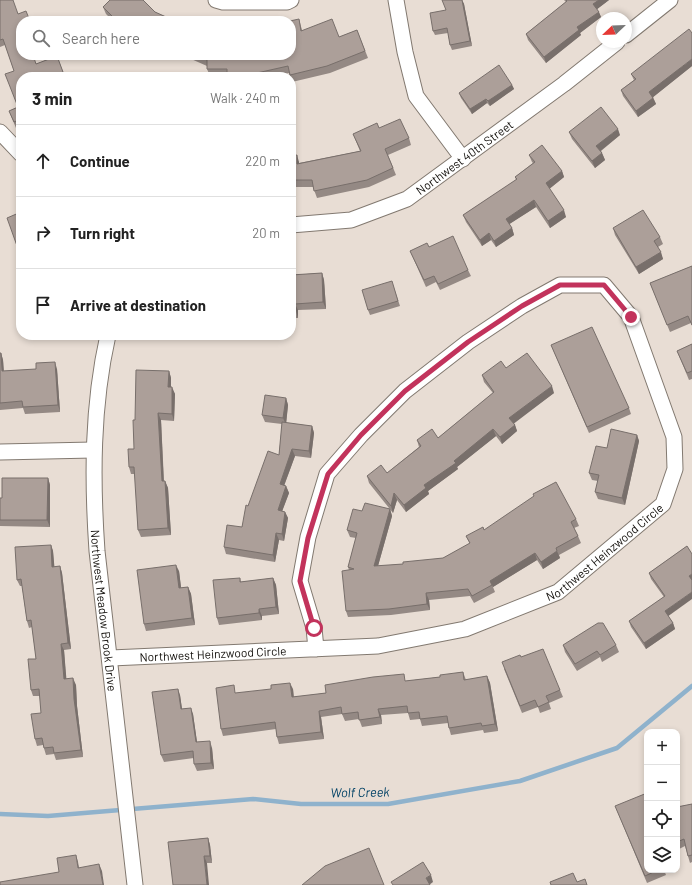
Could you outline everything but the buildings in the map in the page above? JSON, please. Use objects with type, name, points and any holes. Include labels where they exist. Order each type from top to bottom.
[{"type":"street","points":[[216,0],[223,2],[287,2],[291,0]]},
{"type":"street","points":[[396,0],[405,52],[416,96],[463,159]]},
{"type":"street","points":[[632,30],[667,1]]},
{"type":"street","name":"Northwest 40th Street","points":[[296,226],[351,220],[407,199],[564,84],[609,48]]},
{"type":"street","points":[[0,132],[16,149]]},
{"type":"street","name":"Northwest Heinzwood Circle","points":[[111,658],[316,649],[378,646],[465,629],[558,592],[662,504],[675,469],[674,437],[631,317],[604,285],[560,285],[522,306],[468,342],[405,391],[361,435],[328,474],[308,538],[300,581],[314,628],[316,649]]},
{"type":"street","name":"Northwest Meadow Brook Drive","points":[[107,340],[99,391],[93,450],[93,496],[97,551],[111,658],[135,885]]},
{"type":"street","points":[[0,452],[93,450]]},
{"type":"waterway","name":"Wolf Creek","points":[[0,814],[48,816],[253,799],[301,804],[388,804],[520,781],[617,748],[692,686]]},
{"type":"route","points":[[314,628],[300,581],[308,538],[328,474],[361,435],[405,391],[468,342],[522,306],[560,285],[604,285],[631,317]]}]
